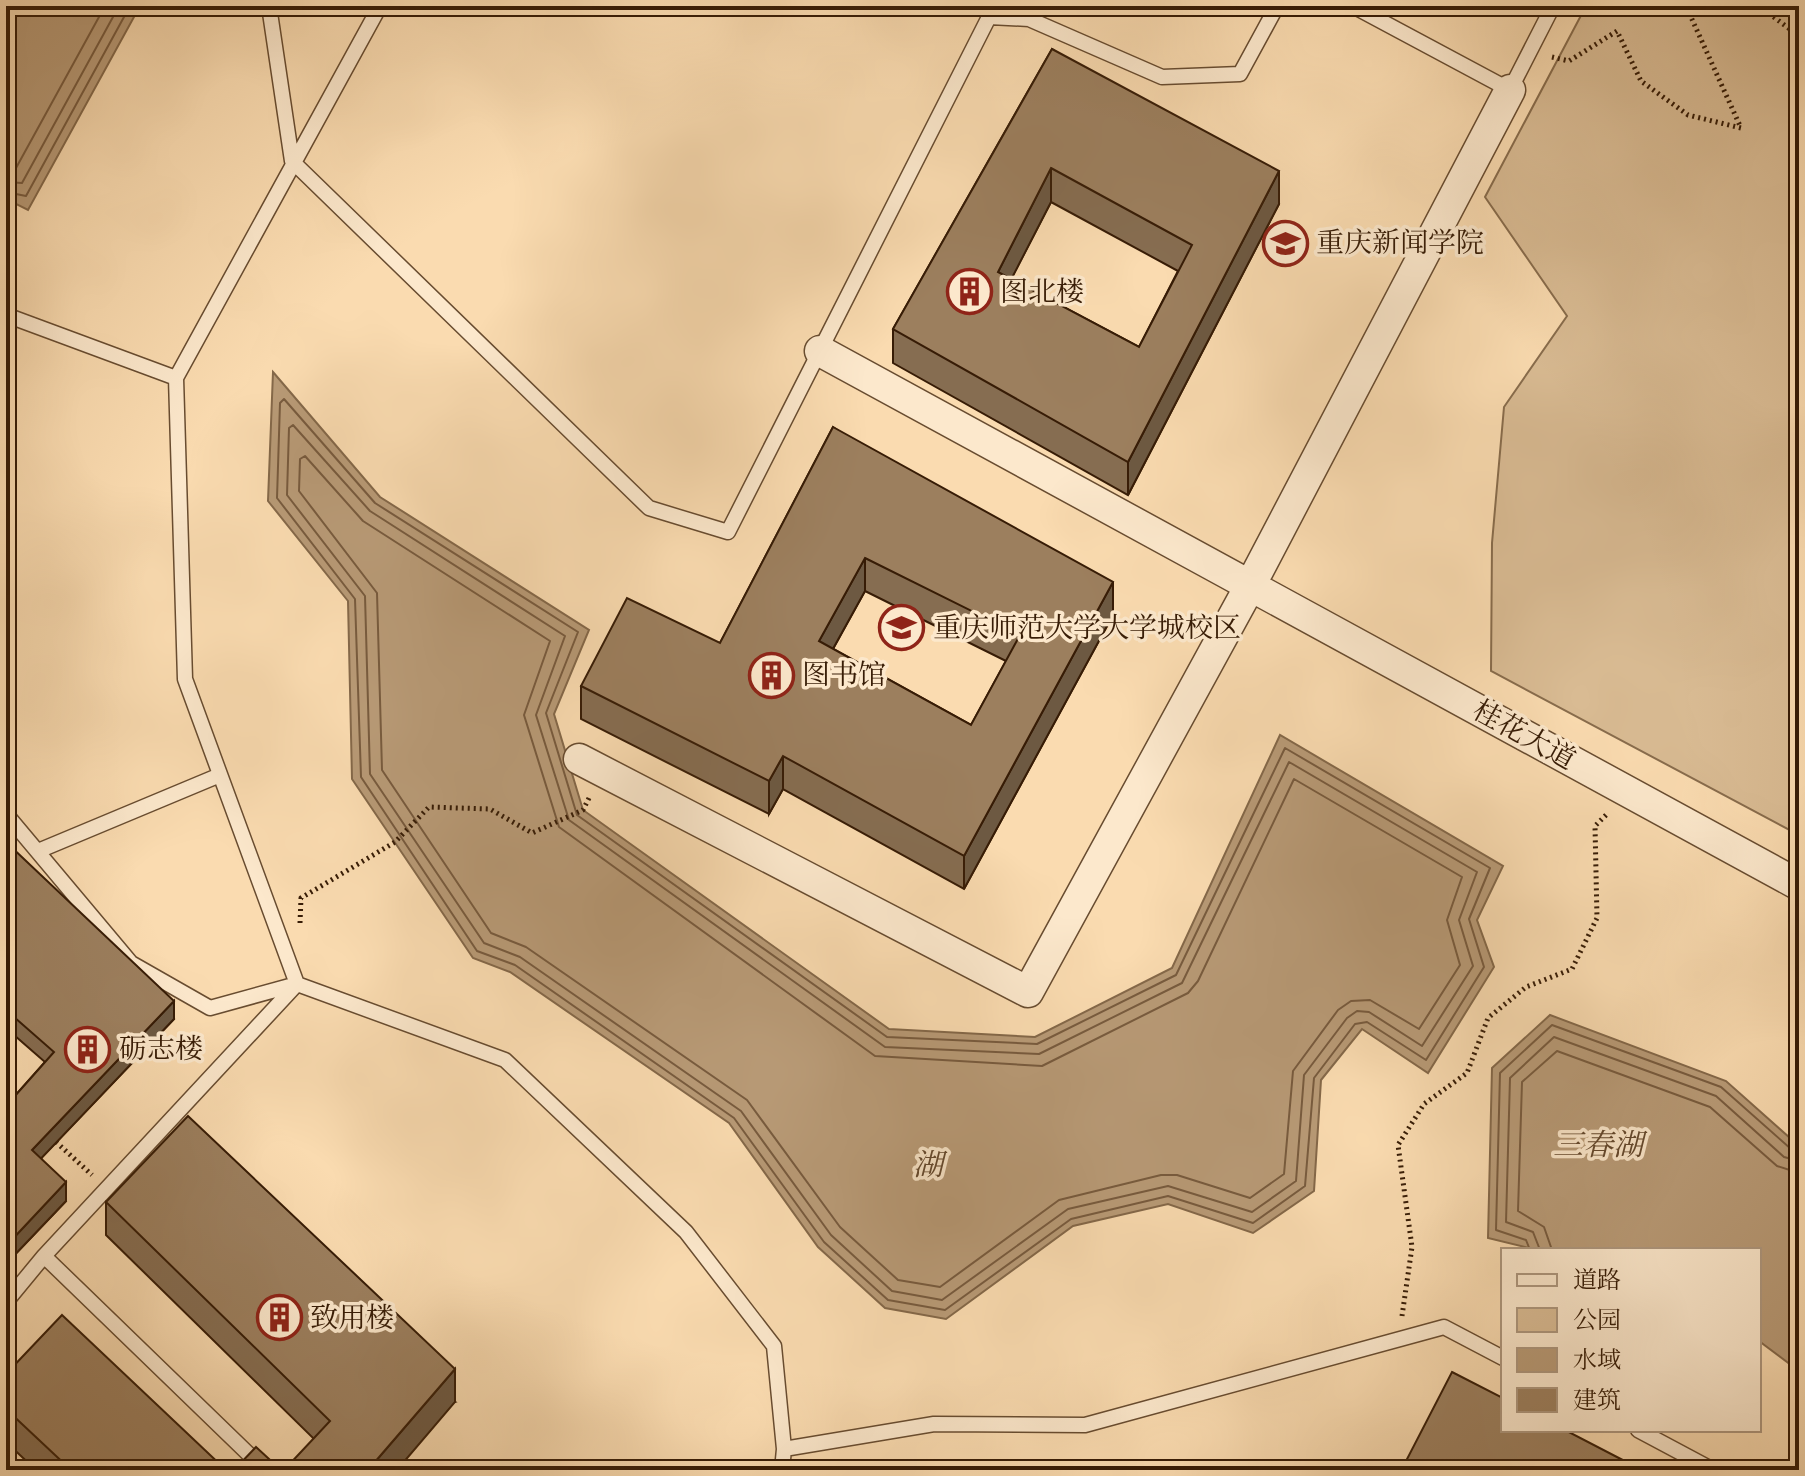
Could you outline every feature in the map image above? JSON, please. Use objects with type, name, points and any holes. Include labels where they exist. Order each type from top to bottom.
[{"type":"street","points":[[579,759],[1028,992],[1250,586],[1510,90]]},
{"type":"street","name":"桂花大道","points":[[820,351],[1799,885]]},
{"type":"lane","points":[[269,6],[292,161],[649,508],[728,532],[989,17],[1029,19],[1162,77],[1240,74],[1277,6]]},
{"type":"lane","points":[[297,984],[185,679],[176,378],[292,161],[380,6]]},
{"type":"lane","points":[[1353,6],[1510,90],[1553,6]]},
{"type":"lane","points":[[6,315],[176,378]]},
{"type":"lane","points":[[38,851],[220,775]]},
{"type":"lane","points":[[6,814],[131,963],[210,1008],[297,984],[505,1060],[686,1232],[774,1346],[784,1449],[782,1470]]},
{"type":"lane","points":[[6,1302],[44,1256],[297,984]]},
{"type":"lane","points":[[44,1256],[265,1470]]},
{"type":"lane","points":[[784,1449],[934,1424],[1085,1425],[1444,1327],[1501,1357]]},
{"type":"lane","points":[[1642,1432],[1713,1470]]},
{"type":"path","points":[[1530,51],[1569,61],[1617,31],[1641,81],[1688,115],[1741,128],[1686,6]]},
{"type":"path","points":[[1759,6],[1799,36]]},
{"type":"path","points":[[1398,1340],[1412,1247],[1398,1145],[1424,1104],[1467,1073],[1488,1018],[1526,987],[1572,969],[1597,918],[1595,826],[1628,792]]},
{"type":"path","points":[[300,927],[301,898],[395,842],[429,807],[490,809],[532,833],[583,810]]},
{"type":"path","points":[[56,1142],[107,1189]]},
{"type":"green space","points":[[1586,6],[1799,6],[1799,835],[1491,671],[1492,543],[1504,407],[1567,316],[1485,197]]},
{"type":"water","points":[[14,6],[140,6],[28,210],[6,199],[6,22]]},
{"type":"water","name":"湖","points":[[273,372],[380,497],[589,630],[554,714],[583,810],[889,1029],[1035,1037],[1172,968],[1280,735],[1503,866],[1477,920],[1494,967],[1428,1073],[1362,1029],[1321,1080],[1314,1191],[1253,1233],[1168,1204],[1073,1226],[946,1319],[885,1308],[818,1247],[729,1123],[510,972],[473,958],[352,779],[348,601],[268,501]]},
{"type":"water","name":"三春湖","points":[[1550,1015],[1726,1081],[1799,1146],[1799,1371],[1761,1342],[1761,1248],[1529,1248],[1488,1238],[1492,1068]]},
{"type":"building","name":"图北楼","points":[[1052,49],[1279,171],[1128,462],[893,329]],"holes":[[[1051,168],[1192,245],[1139,347],[998,272]]]},
{"type":"building","name":"图书馆","points":[[833,427],[1113,582],[964,856],[783,756],[769,781],[581,686],[627,598],[720,643]],"holes":[[[865,558],[1020,635],[971,725],[819,641]]]},
{"type":"building","name":"砺志楼","points":[[6,842],[174,1001],[32,1150],[66,1182],[6,1246],[6,1106],[54,1052],[6,1010]]},
{"type":"building","name":"致用楼","points":[[188,1116],[455,1369],[368,1470],[284,1470],[330,1421],[106,1202]]},
{"type":"building","points":[[62,1315],[226,1470],[71,1470],[6,1409],[6,1374]]},
{"type":"building","points":[[1452,1372],[1501,1397],[1501,1432],[1569,1432],[1642,1470],[1423,1470],[1406,1461]]},
{"type":"building","points":[[256,1447],[281,1470],[234,1470]]},
{"type":"place","name":"重庆新闻学院","points":[[1285,243]]},
{"type":"place","name":"图北楼","points":[[969,292]]},
{"type":"place","name":"重庆师范大学大学城校区","points":[[902,628]]},
{"type":"place","name":"图书馆","points":[[771,675]]},
{"type":"place","name":"砺志楼","points":[[88,1049]]},
{"type":"place","name":"致用楼","points":[[279,1318]]}]
